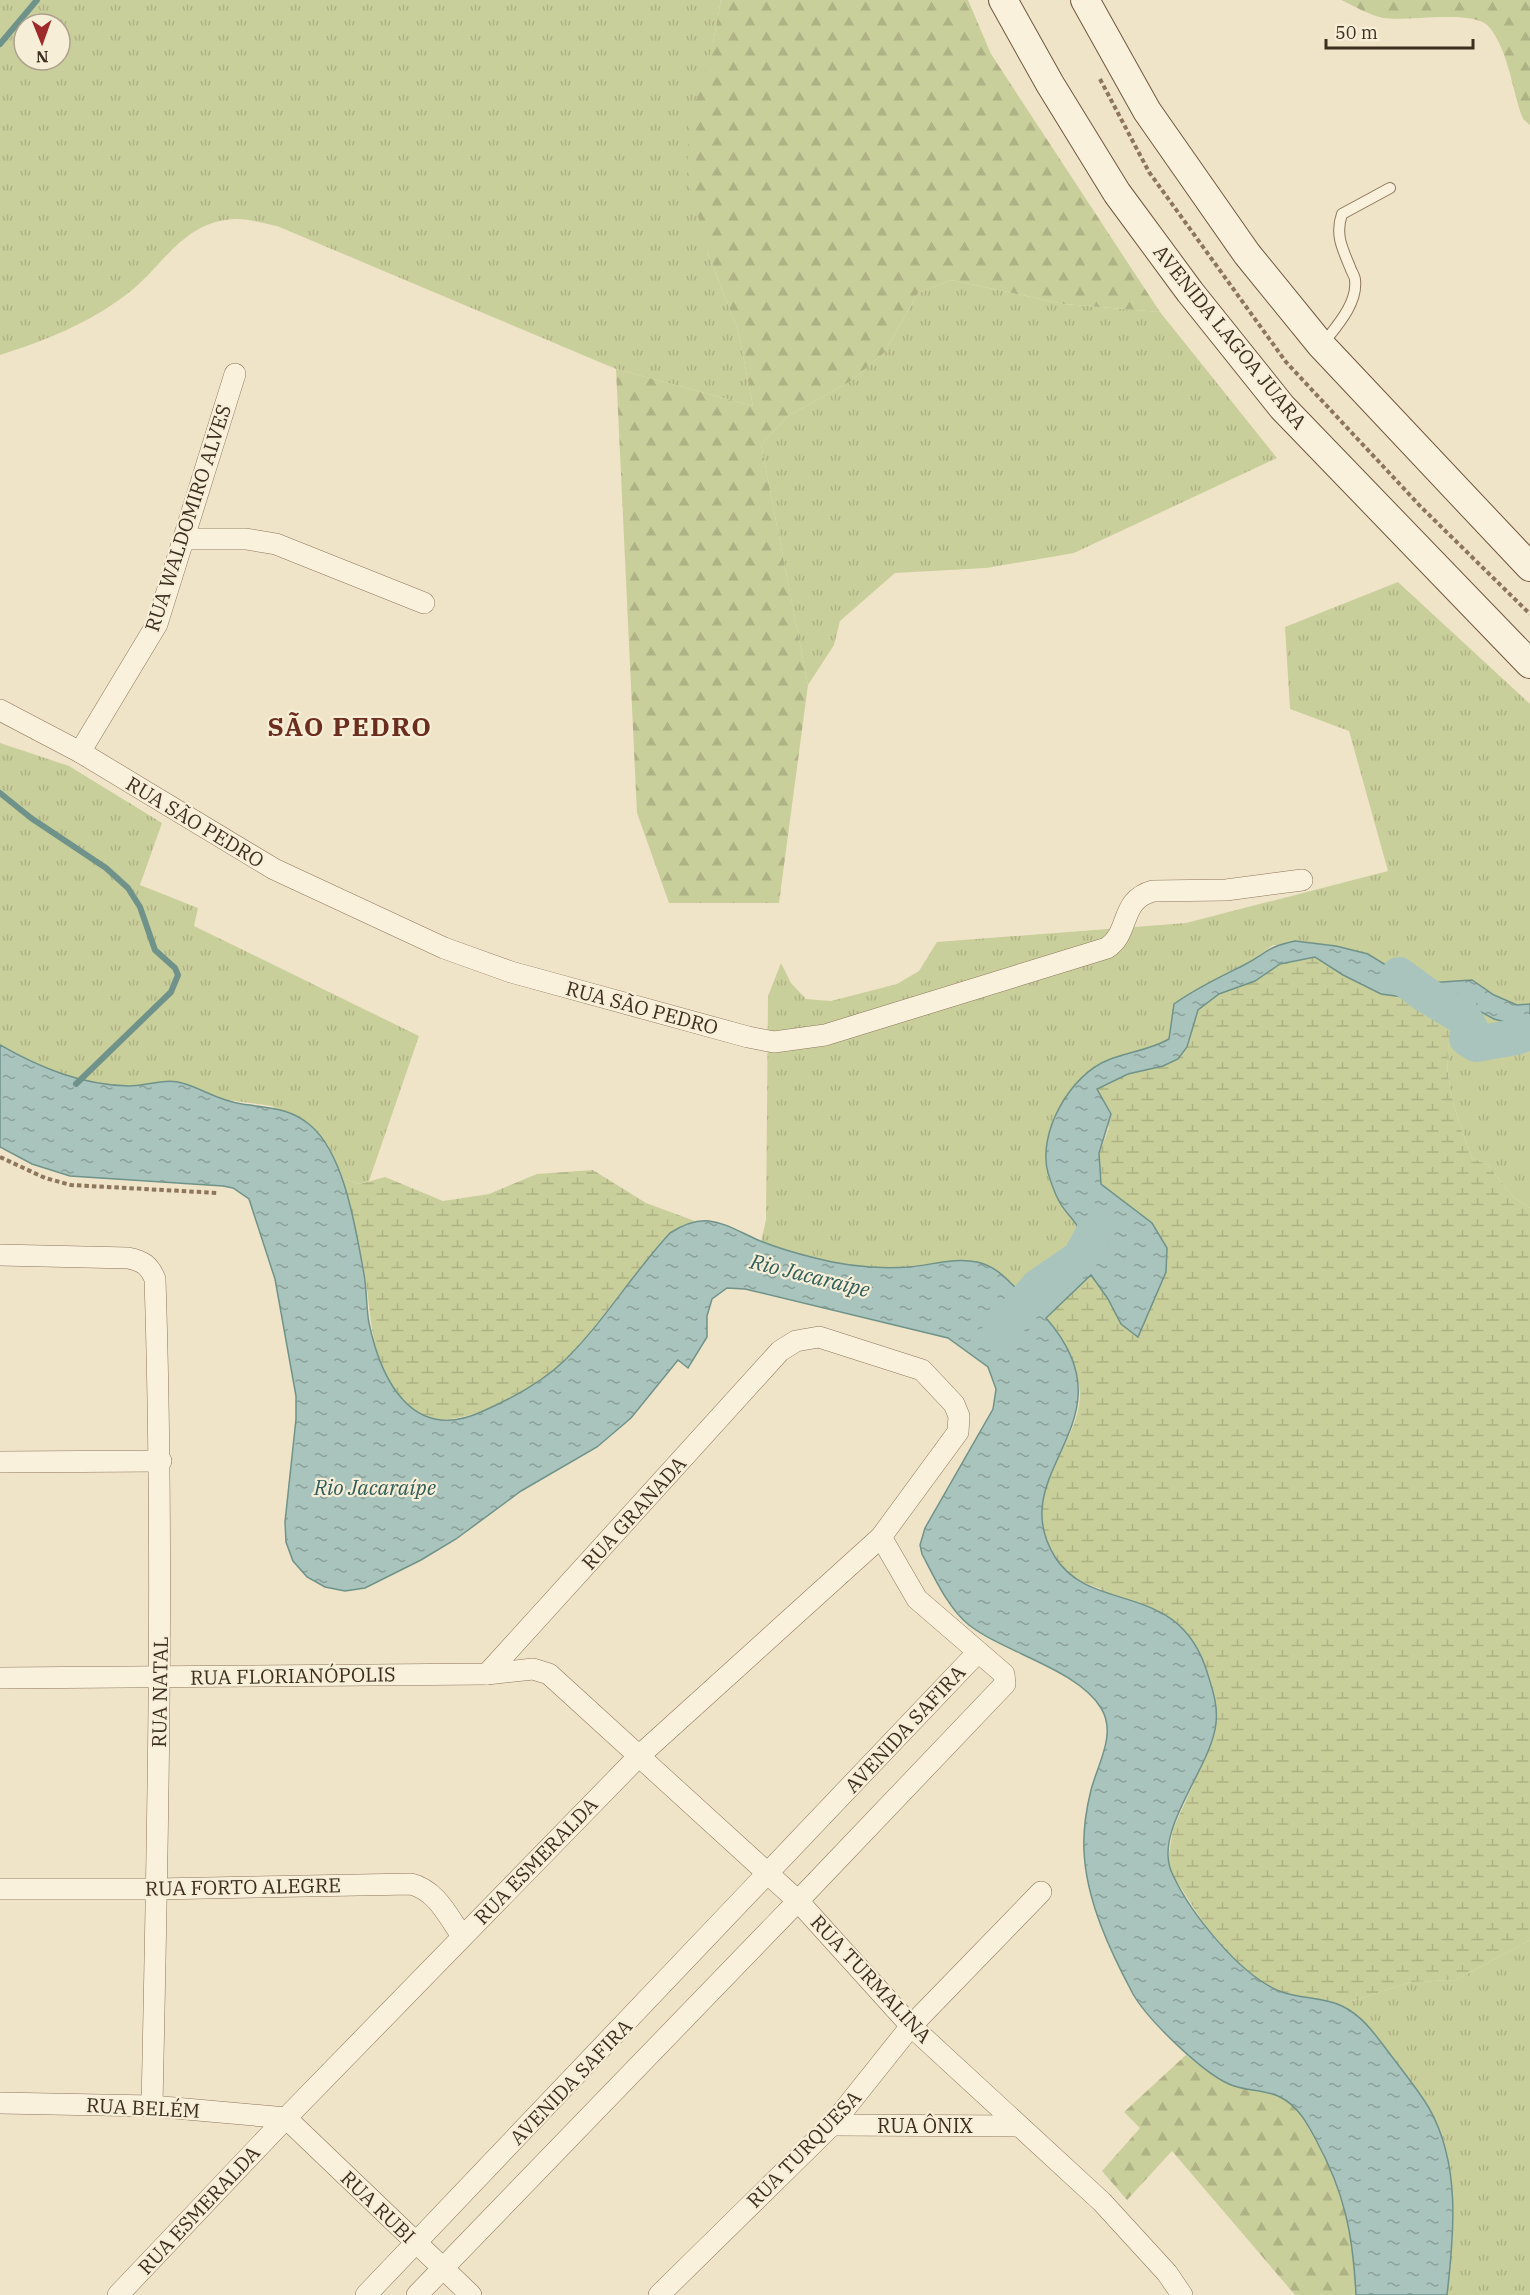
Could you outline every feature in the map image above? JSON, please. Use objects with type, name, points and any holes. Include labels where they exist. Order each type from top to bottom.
[{"type":"main road","name":"AVENIDA LAGOA JUARA","points":[[1003,0],[1050,84],[1117,193],[1190,292],[1282,407],[1530,664]]},
{"type":"main road","points":[[1085,0],[1147,111],[1247,254],[1321,345],[1530,567]]},
{"type":"street","name":"RUA WALDOMIRO ALVES","points":[[80,752],[147,645],[165,602],[235,374]]},
{"type":"street","points":[[185,539],[246,538],[276,544],[424,603]]},
{"type":"street","name":"RUA SÃO PEDRO","points":[[0,710],[80,752],[274,869],[444,948],[510,972],[774,1042],[825,1035],[1107,948],[1117,938],[1133,901],[1141,894],[1153,891],[1226,890],[1302,880]]},
{"type":"street","name":"RUA NATAL","points":[[0,1255],[128,1258],[141,1261],[150,1267],[155,1279],[161,1461],[161,1677],[152,2106]]},
{"type":"street","name":"RUA ESMERALDA","points":[[118,2295],[286,2118],[639,1756],[881,1537],[958,1432],[959,1416],[954,1404],[922,1370],[819,1337],[796,1341],[780,1351]]},
{"type":"street","name":"RUA GRANADA","points":[[487,1674],[780,1351]]},
{"type":"street","points":[[0,1462],[161,1461]]},
{"type":"street","points":[[881,1537],[917,1599],[978,1652]]},
{"type":"street","name":"AVENIDA SAFIRA","points":[[366,2295],[978,1652],[1004,1674],[1005,1684],[417,2295]]},
{"type":"street","name":"RUA FLORIANÓPOLIS","points":[[0,1678],[487,1674],[533,1669],[549,1674]]},
{"type":"street","name":"RUA TURMALINA","points":[[549,1674],[798,1901],[911,2026],[1102,2202],[1167,2273],[1182,2295]]},
{"type":"street","name":"RUA FORTO ALEGRE","points":[[0,1889],[157,1889],[411,1884],[422,1887],[431,1894],[462,1936]]},
{"type":"street","name":"RUA TURQUESA","points":[[659,2295],[832,2125],[911,2026],[1041,1892]]},
{"type":"street","name":"RUA BELÉM","points":[[0,2103],[152,2106],[286,2118]]},
{"type":"street","name":"RUA RUBI","points":[[286,2118],[471,2295]]},
{"type":"street","name":"RUA ÔNIX","points":[[832,2125],[1018,2126]]},
{"type":"lane","points":[[1321,345],[1342,320],[1351,301],[1355,280],[1339,242],[1338,226],[1341,214],[1390,188]]},
{"type":"path","points":[[0,1157],[45,1178],[71,1185],[218,1192]]},
{"type":"green space","points":[[0,0],[721,0],[713,43],[707,251],[738,330],[753,406],[616,369],[277,226],[242,219],[218,221],[202,227],[176,246],[140,283],[113,304],[66,330],[0,355]]},
{"type":"green space","points":[[721,0],[968,0],[991,54],[1160,312],[1064,304],[952,280],[918,293],[884,353],[851,381],[788,416],[761,444],[808,685],[779,903],[669,903],[637,813],[616,369],[753,406],[738,330],[707,251],[687,174],[689,124],[713,43]]},
{"type":"green space","points":[[1341,0],[1530,0],[1530,125],[1523,119],[1519,108],[1502,48],[1490,28],[1482,22],[1457,17],[1383,18]]},
{"type":"green space","points":[[952,280],[1064,304],[1160,312],[1277,458],[1074,553],[986,568],[895,573],[840,621],[834,645],[808,685],[761,444],[788,416],[851,381],[884,353],[918,293]]},
{"type":"green space","points":[[1398,582],[1530,704],[1530,1004],[1517,1005],[1494,995],[1472,980],[1427,983],[1397,972],[1368,954],[1273,945],[1248,963],[1191,992],[1174,1004],[1169,1039],[1156,1046],[1107,1060],[1065,1210],[1079,1225],[1083,1242],[1059,1274],[1027,1299],[963,1260],[909,1267],[868,1267],[826,1261],[761,1242],[766,1220],[768,996],[781,963],[791,983],[806,999],[831,1001],[897,984],[919,971],[937,942],[1186,923],[1388,871],[1349,731],[1290,709],[1285,627]]},
{"type":"green space","points":[[0,743],[69,766],[162,823],[140,885],[198,908],[194,926],[419,1036],[369,1181],[360,1184],[341,1178],[328,1145],[272,1106],[213,1098],[181,1082],[118,1086],[77,1079],[33,1064],[0,1045]]},
{"type":"green space","points":[[1315,957],[1343,975],[1381,994],[1470,1006],[1454,1029],[1447,1059],[1451,1094],[1461,1128],[1472,1158],[1488,1165],[1513,1197],[1530,1208],[1530,1940],[1456,1980],[1411,1982],[1340,2005],[1284,1993],[1257,1981],[1206,1927],[1172,1874],[1168,1860],[1173,1829],[1209,1749],[1101,1589],[1076,1578],[1056,1558],[1044,1532],[1042,1518],[1044,1490],[1074,1424],[1080,1393],[1076,1370],[1066,1346],[1045,1318],[1091,1275],[1108,1299],[1121,1324],[1138,1336],[1166,1272],[1124,1202],[1101,1184],[1099,1153],[1109,1128],[1097,1089],[1128,1074],[1163,1066],[1187,1047],[1198,1010],[1219,994],[1255,981],[1280,964]]},
{"type":"green space","points":[[1470,1006],[1494,1019],[1530,1029],[1530,1208],[1513,1197],[1488,1165],[1472,1158],[1461,1128],[1451,1094],[1447,1059],[1454,1029]]},
{"type":"green space","points":[[593,1170],[646,1203],[695,1221],[670,1233],[579,1345],[558,1367],[533,1386],[497,1405],[459,1418],[427,1417],[414,1411],[401,1400],[390,1385],[377,1353],[365,1275],[341,1178],[360,1184],[385,1177],[443,1201],[489,1194],[537,1174]]},
{"type":"green space","points":[[1530,1940],[1530,2295],[1447,2295],[1452,2248],[1453,2199],[1447,2151],[1440,2128],[1425,2101],[1382,2044],[1349,2010],[1340,2005],[1411,1982],[1456,1980]]},
{"type":"green space","points":[[1186,2055],[1208,2072],[1279,2096],[1297,2109],[1335,2174],[1347,2213],[1354,2253],[1356,2295],[1295,2295],[1172,2151],[1127,2200],[1102,2171],[1140,2128],[1124,2112]]},
{"type":"water","name":"Rio Jacaraípe","points":[[1295,941],[1336,946],[1368,954],[1397,972],[1427,983],[1472,980],[1494,995],[1517,1005],[1530,1004],[1530,1029],[1494,1019],[1470,1006],[1381,994],[1343,975],[1315,957],[1280,964],[1255,981],[1219,994],[1198,1010],[1187,1047],[1178,1059],[1163,1066],[1128,1074],[1097,1089],[1111,1114],[1099,1153],[1101,1184],[1152,1223],[1167,1248],[1166,1272],[1138,1337],[1121,1324],[1108,1299],[1091,1275],[1046,1318],[1070,1355],[1078,1387],[1075,1416],[1052,1471],[1044,1498],[1043,1526],[1055,1557],[1071,1575],[1091,1587],[1157,1611],[1177,1624],[1195,1645],[1213,1693],[1216,1723],[1205,1759],[1176,1819],[1170,1838],[1168,1856],[1172,1873],[1191,1906],[1218,1942],[1250,1973],[1282,1992],[1335,2003],[1358,2016],[1376,2036],[1429,2108],[1439,2130],[1451,2176],[1453,2224],[1447,2295],[1356,2295],[1353,2253],[1341,2197],[1326,2159],[1301,2116],[1292,2105],[1280,2097],[1222,2081],[1194,2060],[1151,2018],[1140,2005],[1124,1978],[1094,1906],[1084,1851],[1084,1828],[1091,1790],[1107,1738],[1105,1718],[1101,1708],[1090,1694],[1058,1672],[1001,1644],[969,1625],[948,1601],[922,1554],[920,1545],[925,1528],[993,1409],[996,1389],[988,1367],[948,1338],[745,1289],[727,1288],[712,1299],[707,1316],[707,1337],[688,1368],[678,1360],[631,1418],[597,1447],[521,1491],[456,1539],[421,1560],[365,1588],[345,1591],[325,1587],[307,1577],[293,1561],[286,1542],[285,1522],[296,1419],[296,1396],[275,1279],[249,1199],[233,1188],[223,1186],[70,1176],[32,1164],[0,1147],[0,1045],[46,1068],[78,1079],[129,1086],[176,1082],[190,1085],[225,1100],[278,1109],[302,1119],[322,1138],[332,1154],[347,1194],[365,1280],[369,1323],[382,1365],[404,1400],[418,1412],[436,1419],[457,1419],[481,1412],[514,1396],[555,1369],[592,1331],[670,1233],[695,1222],[715,1222],[779,1248],[850,1265],[897,1268],[952,1261],[977,1262],[999,1272],[1027,1299],[1059,1274],[1083,1242],[1078,1228],[1055,1193],[1048,1173],[1046,1157],[1047,1141],[1052,1124],[1069,1092],[1081,1078],[1108,1060],[1169,1039],[1174,1004],[1182,998],[1272,948]]},
{"type":"waterway","points":[[0,44],[37,0]]},
{"type":"waterway","points":[[0,793],[31,818],[106,868],[128,888],[140,907],[155,950],[175,968],[178,975],[171,992],[76,1084]]},
{"type":"waterway","points":[[1399,975],[1426,995],[1463,1017],[1470,1028],[1467,1038],[1476,1044],[1516,1037],[1530,1032]]},
{"type":"waterway","points":[[1000,1331],[1039,1286],[1080,1258],[1093,1234]]},
{"type":"district","name":"SÃO PEDRO","points":[[350,727]]}]
